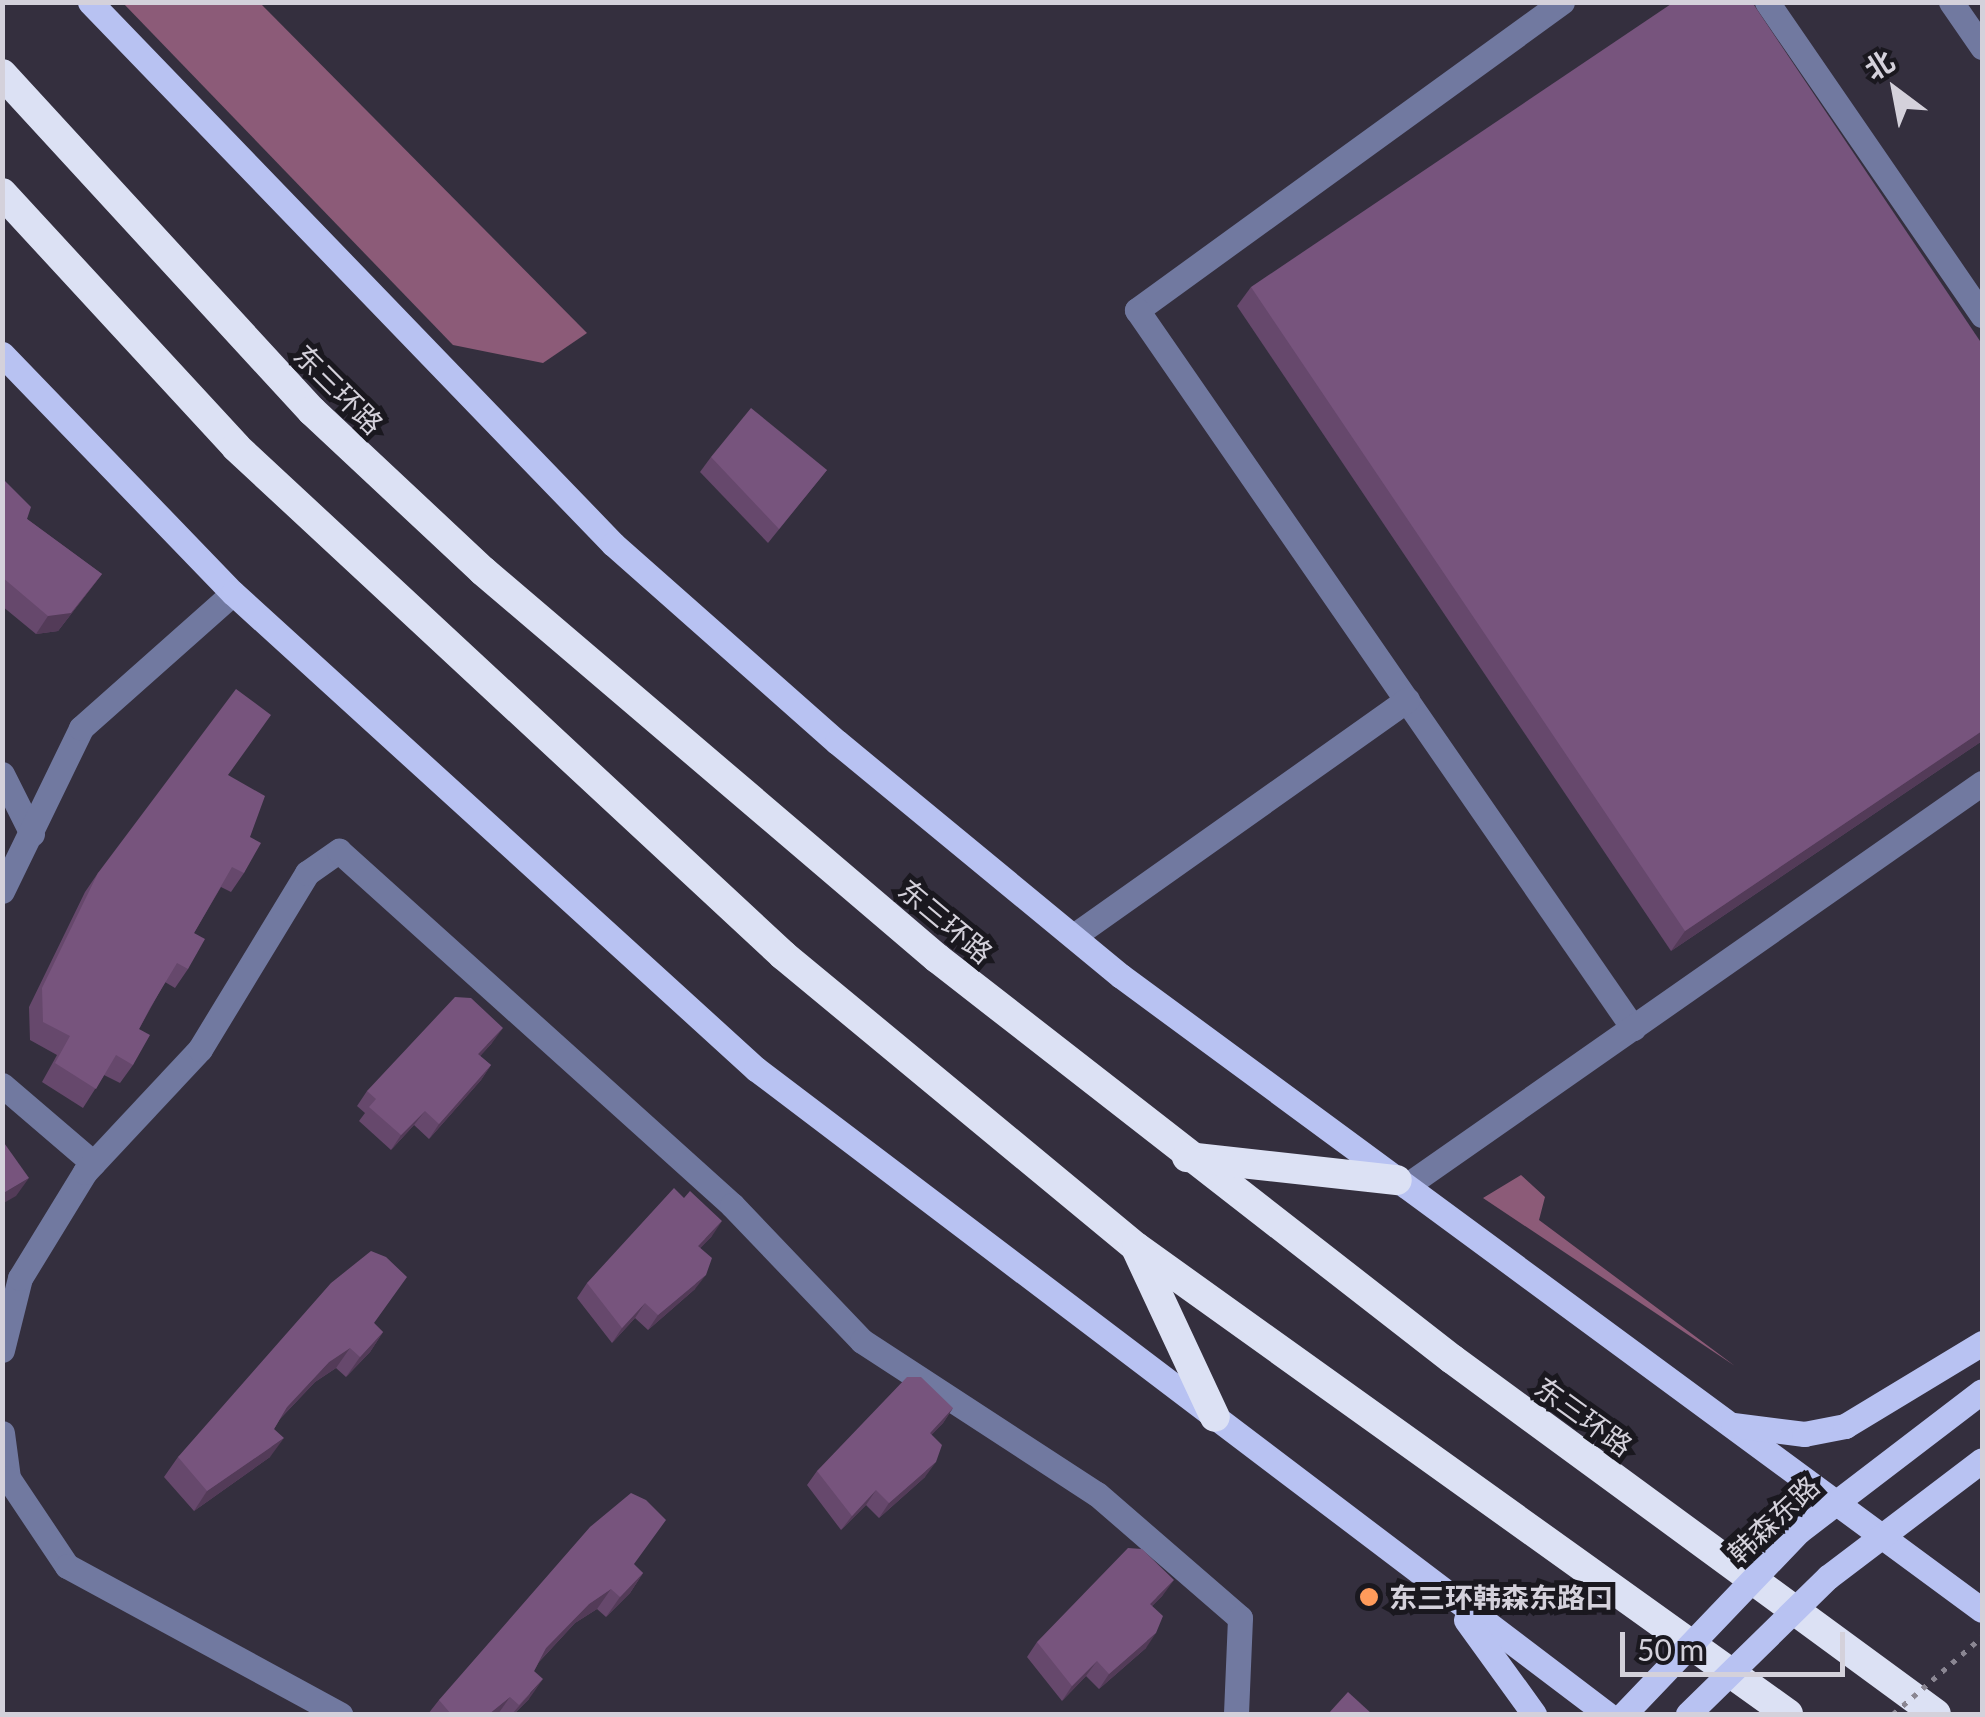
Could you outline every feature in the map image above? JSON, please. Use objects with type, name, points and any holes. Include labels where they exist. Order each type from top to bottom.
[{"type":"highway","name":"东三环路","points":[[2,74],[312,411],[483,571],[1184,1156],[1936,1714]]},
{"type":"highway","points":[[2,194],[236,447],[420,624],[782,955],[1136,1247],[1788,1714]]},
{"type":"highway","points":[[1184,1156],[1401,1183]]},
{"type":"highway","points":[[1136,1247],[1215,1417]]},
{"type":"main road","points":[[90,2],[613,544],[1075,934],[1401,1183],[1982,1610]]},
{"type":"main road","points":[[2,354],[234,593],[756,1069],[1607,1714]]},
{"type":"main road","points":[[1725,1423],[1804,1434],[1845,1426],[1982,1343]]},
{"type":"main road","name":"韩森东路","points":[[1624,1714],[1799,1531],[1982,1391]]},
{"type":"main road","points":[[1688,1714],[1828,1577],[1982,1460]]},
{"type":"main road","points":[[1433,1582],[1534,1714]]},
{"type":"street","points":[[1562,2],[1137,310],[1633,1028]]},
{"type":"street","points":[[1767,2],[1982,315]]},
{"type":"street","points":[[1951,2],[1982,47]]},
{"type":"street","points":[[2,891],[82,728],[234,593]]},
{"type":"street","points":[[1075,934],[1407,700]]},
{"type":"street","points":[[2,774],[32,834]]},
{"type":"street","points":[[1401,1183],[1633,1028],[1982,782]]},
{"type":"street","points":[[2,1350],[20,1278],[93,1163],[200,1050],[307,873],[340,850],[732,1205],[862,1341],[1097,1494],[1240,1618],[1236,1714]]},
{"type":"street","points":[[2,1085],[93,1163]]},
{"type":"street","points":[[2,1434],[8,1478],[67,1566],[340,1714]]},
{"type":"path","points":[[1893,1714],[1982,1637]]},
{"type":"shaded area","points":[[123,3],[260,3],[587,333],[543,363],[453,345]]},
{"type":"shaded area","points":[[1521,1175],[1545,1197],[1539,1220],[1735,1366],[1483,1198]]},
{"type":"building","points":[[1674,2],[1752,2],[1982,344],[1982,731],[1685,931],[1251,287]]},
{"type":"building","points":[[751,408],[827,470],[779,529],[711,457]]},
{"type":"building","points":[[2,478],[31,507],[27,519],[102,574],[71,613],[48,616],[2,577]]},
{"type":"building","points":[[236,689],[271,715],[228,775],[265,796],[250,837],[261,843],[244,873],[232,867],[194,933],[205,939],[188,969],[177,963],[150,1008],[139,1029],[150,1035],[133,1065],[116,1055],[96,1089],[55,1063],[70,1036],[43,1022],[42,988],[98,873]]},
{"type":"building","points":[[455,997],[471,998],[503,1028],[478,1054],[491,1065],[439,1124],[425,1111],[401,1135],[369,1107],[376,1099],[367,1091]]},
{"type":"building","points":[[2,1140],[29,1178],[2,1194]]},
{"type":"building","points":[[674,1188],[684,1198],[690,1191],[722,1221],[698,1246],[712,1258],[706,1275],[658,1315],[645,1303],[622,1328],[587,1283]]},
{"type":"building","points":[[371,1251],[386,1257],[407,1277],[374,1323],[383,1332],[360,1357],[350,1348],[329,1362],[287,1407],[274,1429],[284,1438],[207,1491],[178,1457],[331,1283]]},
{"type":"building","points":[[907,1377],[921,1377],[953,1408],[930,1433],[942,1445],[936,1462],[889,1503],[876,1490],[852,1516],[817,1471]]},
{"type":"building","points":[[631,1493],[646,1500],[666,1520],[634,1564],[643,1573],[620,1597],[611,1589],[589,1604],[546,1648],[534,1671],[543,1679],[519,1705],[510,1697],[489,1714],[451,1714],[439,1700],[590,1527]]},
{"type":"building","points":[[1128,1548],[1142,1549],[1174,1580],[1150,1604],[1163,1616],[1156,1633],[1109,1674],[1097,1661],[1072,1686],[1037,1642]]},
{"type":"building","points":[[1348,1692],[1372,1714],[1328,1714]]},
{"type":"place","name":"东三环韩森东路口","points":[[1369,1597]]}]
